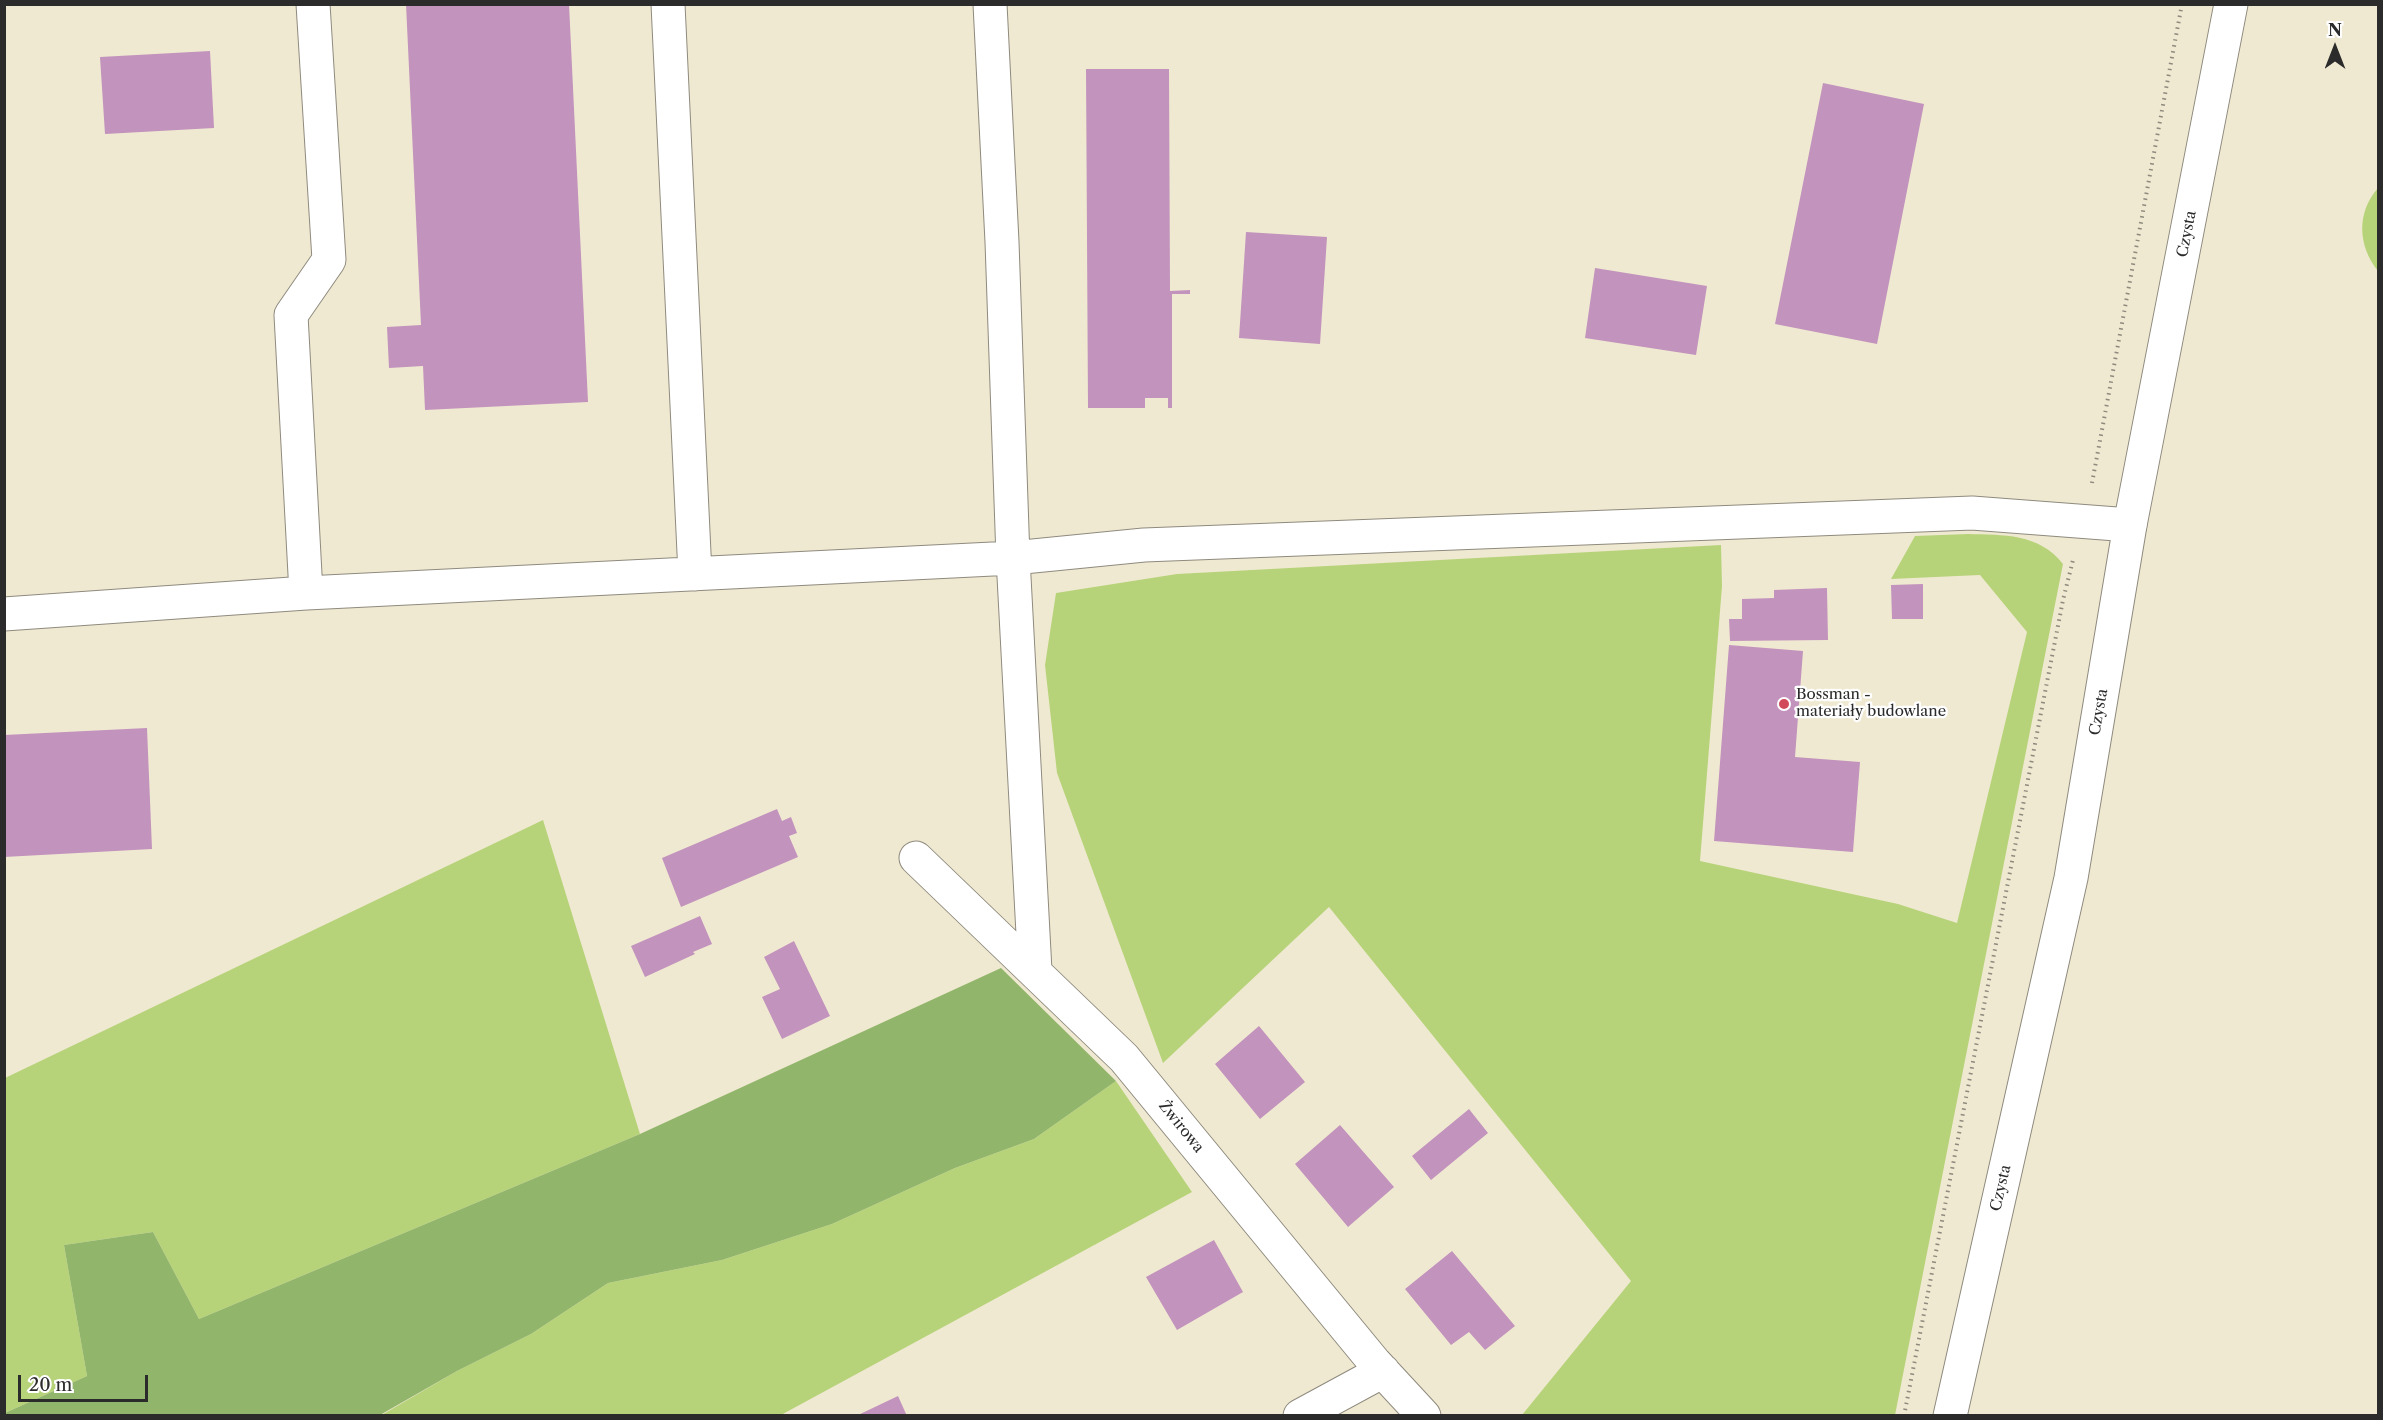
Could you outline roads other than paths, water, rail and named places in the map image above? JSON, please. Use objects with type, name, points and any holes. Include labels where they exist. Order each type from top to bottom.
[{"type":"main road","points":[[306,593],[291,315],[329,260],[313,4]]},
{"type":"main road","points":[[668,4],[695,574]]},
{"type":"main road","points":[[990,4],[1002,242],[1013,558],[1035,971]]},
{"type":"main road","name":"Czysta","points":[[1950,1416],[2071,878],[2130,525],[2231,4]]},
{"type":"main road","points":[[4,614],[306,593],[1013,558],[1144,545],[1972,513],[2130,525]]},
{"type":"main road","name":"Żwirowa","points":[[916,858],[1124,1058],[1383,1371],[1425,1416]]},
{"type":"main road","points":[[1300,1416],[1383,1371]]},
{"type":"place","name":"Bossman - materiały budowlane","points":[[1784,704]]}]
